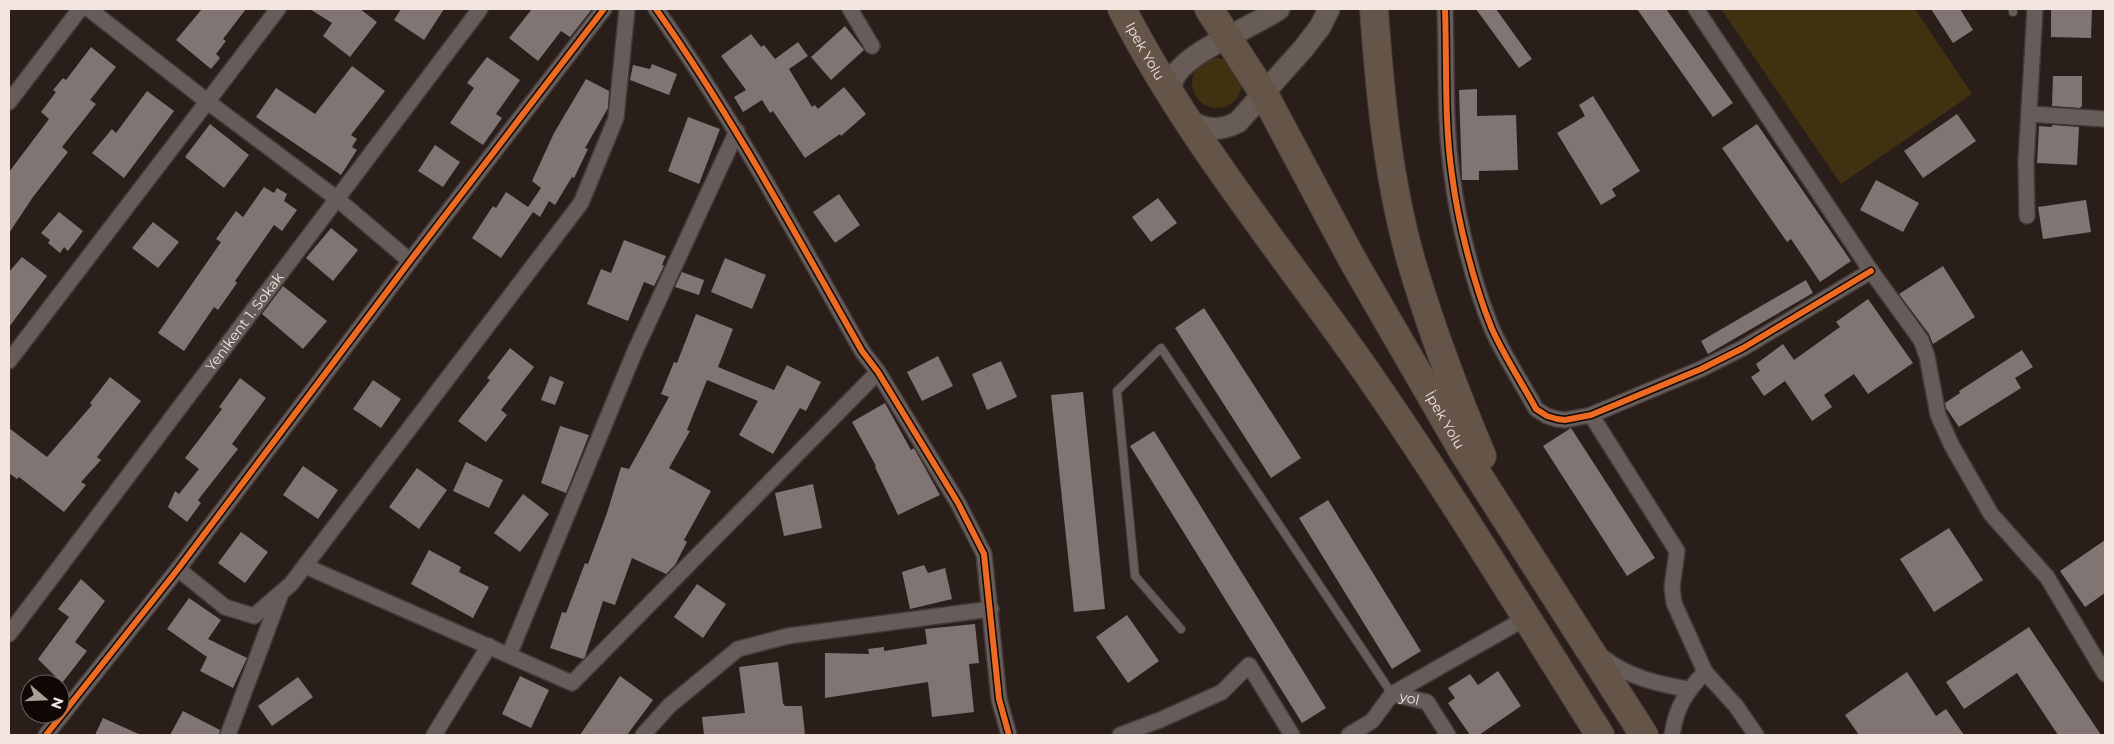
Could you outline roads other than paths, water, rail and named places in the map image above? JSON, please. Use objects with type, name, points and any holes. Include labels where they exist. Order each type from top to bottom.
[{"type":"highway","name":"Ipek Yolu","points":[[1122,9],[1169,92]]},
{"type":"highway","points":[[1209,9],[1264,94]]},
{"type":"highway","points":[[1374,9],[1383,114],[1401,219],[1415,274],[1451,378],[1509,522]]},
{"type":"highway","points":[[1169,92],[1367,372],[1600,735]]},
{"type":"highway","name":"İpek Yolu","points":[[1264,94],[1356,267],[1464,453],[1644,735]]},
{"type":"main road","points":[[1169,92],[1177,72],[1185,64],[1228,37],[1263,20],[1279,9]]},
{"type":"main road","points":[[1187,120],[1210,129],[1226,128],[1238,122],[1303,49],[1320,28],[1330,9]]},
{"type":"street","points":[[9,102],[80,9]]},
{"type":"street","points":[[89,9],[208,102],[336,198],[410,261]]},
{"type":"street","points":[[9,361],[278,9]]},
{"type":"street","name":"Yenikent 1. Sokak","points":[[9,634],[480,9]]},
{"type":"street","points":[[46,735],[178,569],[410,261],[604,9]]},
{"type":"street","points":[[178,569],[225,607],[254,616],[291,584],[581,202],[616,118],[627,9]]},
{"type":"street","points":[[656,9],[684,47],[737,131],[862,351],[878,372],[958,503],[984,554],[999,699],[1009,735]]},
{"type":"street","points":[[850,9],[872,46]]},
{"type":"street","points":[[1445,9],[1448,132],[1457,208],[1476,279],[1493,330],[1536,409],[1547,416],[1557,419],[1570,419],[1591,415],[1700,369],[1743,348],[1871,271]]},
{"type":"street","points":[[1696,9],[1871,271],[1920,340],[1928,356],[1938,416],[1973,484],[1992,514],[2047,578],[2105,674]]},
{"type":"street","points":[[2027,216],[2026,162],[2035,9]]},
{"type":"street","points":[[2030,114],[2105,119]]},
{"type":"street","points":[[509,655],[634,351],[737,131]]},
{"type":"street","points":[[305,566],[572,683],[878,372]]},
{"type":"street","points":[[1591,415],[1677,551],[1672,587],[1674,603],[1705,672],[1736,706],[1756,735]]},
{"type":"street","points":[[228,735],[280,594]]},
{"type":"street","points":[[643,735],[669,706],[738,649],[788,636],[991,609]]},
{"type":"street","points":[[1349,735],[1372,721],[1392,694],[1526,618]]},
{"type":"street","points":[[1587,645],[1615,666],[1636,677],[1656,684],[1688,689]]},
{"type":"street","points":[[434,735],[489,646]]},
{"type":"street","points":[[1120,735],[1160,720],[1222,692],[1249,666],[1292,735]]},
{"type":"street","points":[[1672,735],[1678,709],[1688,689],[1705,672]]},
{"type":"street","name":"yol","points":[[1392,694],[1427,702],[1448,735]]},
{"type":"lane","points":[[1181,629],[1135,576],[1117,391],[1161,348],[1392,694]]}]
